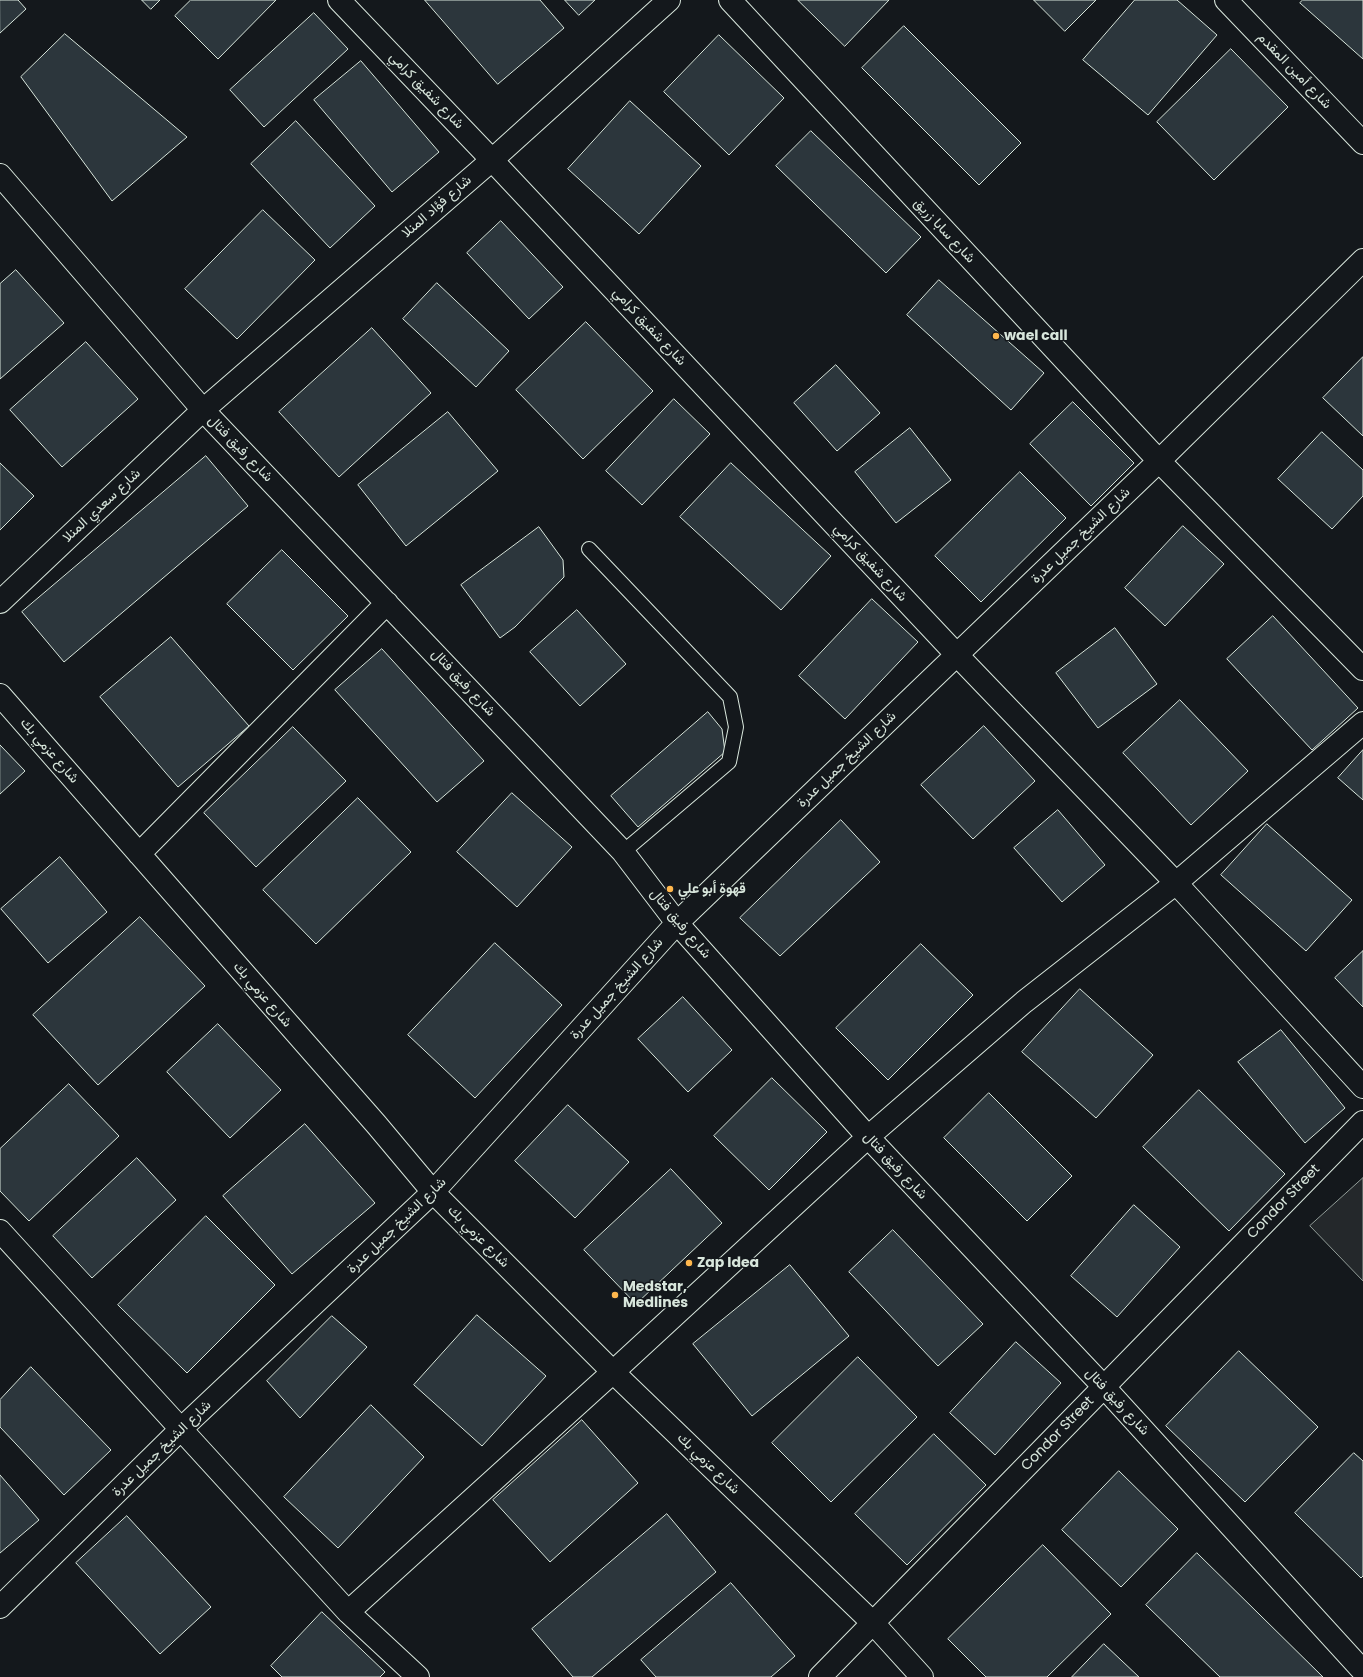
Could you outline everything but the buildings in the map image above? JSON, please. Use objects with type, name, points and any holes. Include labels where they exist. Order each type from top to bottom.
[{"type":"street","name":"شارع شفيق كرامي","points":[[339,0],[492,160],[957,655],[1176,883],[1363,1087]]},
{"type":"street","name":"شارع فؤاد المنلا","points":[[203,410],[492,160],[669,0]]},
{"type":"street","name":"شارع سابا زريق","points":[[730,0],[1159,461],[1363,669]]},
{"type":"street","name":"شارع أمين المقدم","points":[[1226,0],[1363,142]]},
{"type":"street","name":"شارع رفيق فتال","points":[[0,175],[203,410],[622,852],[677,923],[868,1137],[1104,1387],[1363,1671]]},
{"type":"street","name":"شارع الشيخ جميل عدرة","points":[[0,1607],[181,1429],[434,1192],[677,923],[1159,461],[1363,260]]},
{"type":"street","name":"شارع سعدي المنلا","points":[[0,602],[203,410]]},
{"type":"street","points":[[140,854],[387,603]]},
{"type":"street","name":"شارع عزمي بك","points":[[0,695],[434,1192],[613,1372],[872,1623],[922,1677]]},
{"type":"street","points":[[348,1612],[613,1372],[868,1137],[1024,1002],[1176,883],[1363,723]]},
{"type":"street","name":"Condor Street","points":[[820,1677],[1363,1122]]},
{"type":"street","points":[[0,1231],[348,1612],[418,1677]]},
{"type":"lane","points":[[589,549],[730,697],[736,727],[729,762],[622,852]]},
{"type":"shaded area","points":[[1363,1178],[1363,1281],[1310,1226]]},
{"type":"place","name":"wael call","points":[[996,336]]},
{"type":"place","name":"قهوة أبو علي","points":[[670,889]]},
{"type":"place","name":"Zap Idea","points":[[689,1263]]},
{"type":"place","name":"Medstar, Medlines","points":[[615,1295]]}]
